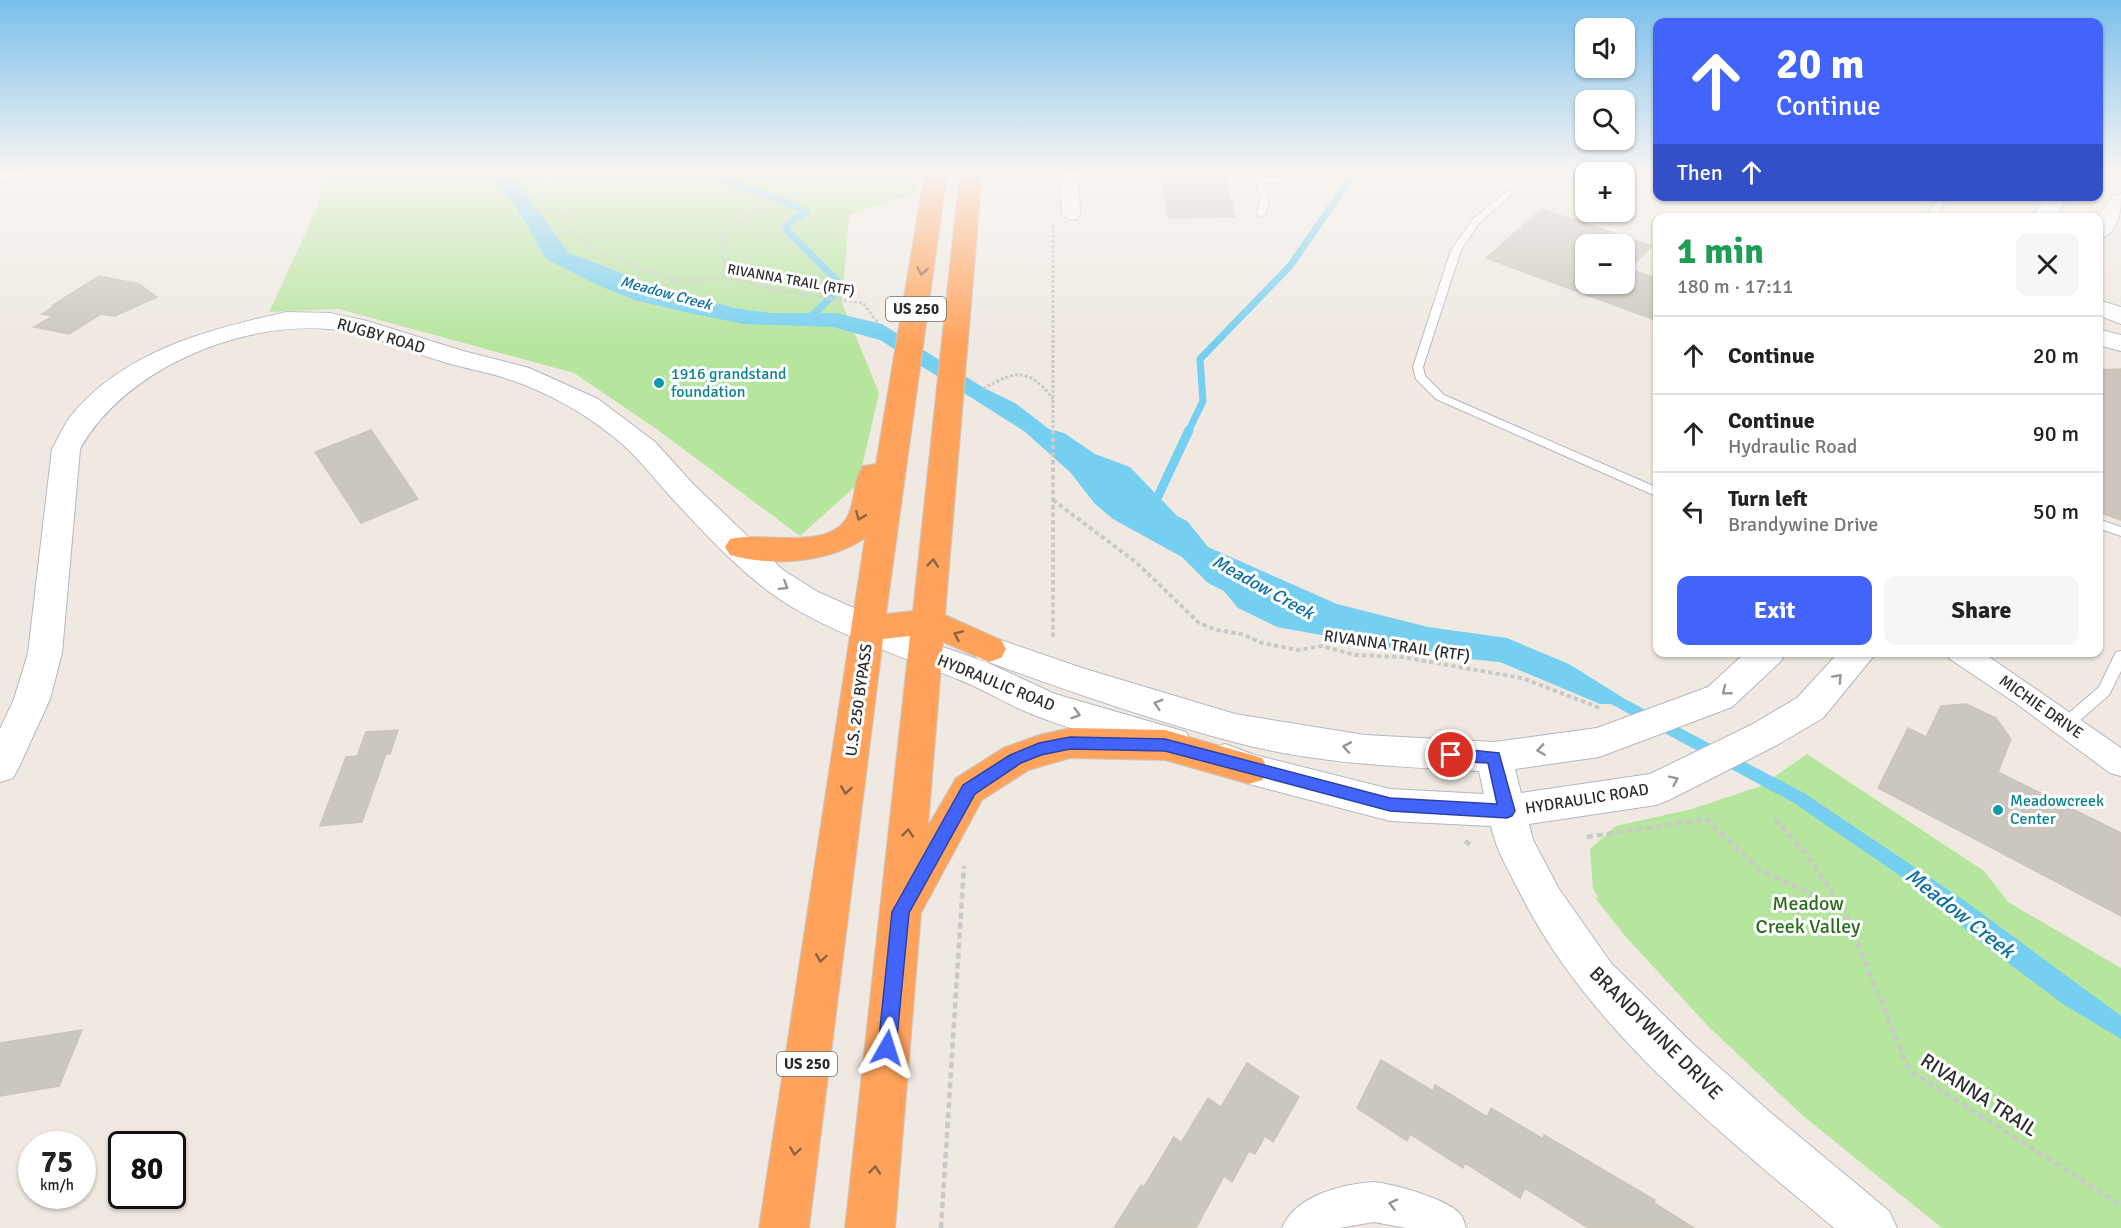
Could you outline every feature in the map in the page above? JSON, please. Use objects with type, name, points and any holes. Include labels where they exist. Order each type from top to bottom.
[{"type":"highway","name":"U.S. 250 BYPASS","points":[[784,1228],[894,445],[927,229]]},
{"type":"highway","name":"US 250","points":[[870,1228],[965,229]]},
{"type":"highway","points":[[741,547],[784,550],[808,548],[836,540],[854,529],[863,512],[875,468],[894,445]]},
{"type":"highway","points":[[926,638],[989,649]]},
{"type":"highway","points":[[901,912],[969,789],[1016,759],[1070,743],[1165,745],[1249,769]]},
{"type":"street","name":"RUGBY ROAD","points":[[0,767],[32,699],[45,653],[52,561],[69,441],[86,416],[119,385],[171,354],[225,333],[286,320],[330,321],[358,326],[454,357],[520,374],[552,386],[588,405],[645,448],[682,491],[772,578],[806,600],[869,628]]},
{"type":"street","points":[[2103,338],[2121,343]]},
{"type":"street","name":"HYDRAULIC ROAD","points":[[869,628],[926,638],[974,671],[1045,705],[1201,750],[1249,769],[1390,805],[1507,811],[1656,789],[1764,735],[1810,708],[1856,657]]},
{"type":"street","name":"HYDRAULIC ROAD","points":[[989,649],[1075,679],[1234,728],[1365,750],[1494,757],[1599,742],[1720,697],[1764,657]]},
{"type":"street","name":"MICHIE DRIVE","points":[[1967,657],[2121,764]]},
{"type":"street","name":"BRANDYWINE DRIVE","points":[[1494,757],[1514,842],[1545,902],[1596,977],[1686,1069],[1872,1228]]},
{"type":"street","points":[[1302,1228],[1323,1212],[1354,1201],[1388,1202],[1423,1213],[1446,1228]]},
{"type":"lane","points":[[1470,229],[1456,250],[1418,367],[1420,377],[1428,388],[1440,397],[1653,491]]},
{"type":"lane","points":[[2103,525],[2121,532]]},
{"type":"lane","points":[[2066,724],[2104,691],[2121,656]]},
{"type":"path","name":"RIVANNA TRAIL (RTF)","points":[[567,229],[589,246],[637,268],[682,281],[725,278],[783,291],[863,303],[878,323]]},
{"type":"path","points":[[725,278],[722,235],[730,229]]},
{"type":"path","points":[[1053,229],[1053,638]]},
{"type":"path","points":[[983,389],[1008,376],[1026,372],[1041,382],[1054,400]]},
{"type":"path","name":"RIVANNA TRAIL (RTF)","points":[[1053,500],[1137,563],[1199,623],[1216,630],[1242,634],[1262,643],[1298,650],[1322,646],[1355,655],[1402,657],[1522,678],[1600,708]]},
{"type":"path","points":[[1587,837],[1706,819],[1758,869],[1843,908]]},
{"type":"path","name":"RIVANNA TRAIL","points":[[1775,819],[1806,854],[1843,908],[1908,1070],[2121,1204]]},
{"type":"path","points":[[941,1228],[965,861]]},
{"type":"green space","points":[[307,229],[848,229],[842,303],[879,393],[858,484],[800,536],[658,430],[574,373],[339,309],[269,312]]},
{"type":"green space","name":"Meadow Creek Valley","points":[[1807,754],[1984,871],[2008,902],[2121,968],[2121,1228],[1942,1228],[1802,1115],[1707,1025],[1626,937],[1596,899],[1598,897],[1593,888],[1590,849],[1616,826],[1692,809],[1761,786]]},
{"type":"water","name":"Meadow Creek","points":[[529,229],[551,229],[569,253],[671,292],[735,308],[770,313],[836,313],[882,324],[984,388],[1015,403],[1049,429],[1064,433],[1095,454],[1130,467],[1177,516],[1187,521],[1208,547],[1337,604],[1428,627],[1507,638],[1569,664],[1625,699],[1804,793],[1965,901],[2121,1016],[2121,1039],[2063,1004],[1988,948],[1909,882],[1794,803],[1611,704],[1600,704],[1500,662],[1437,656],[1277,627],[1238,608],[1224,591],[1208,583],[1182,557],[1113,519],[1095,504],[1070,472],[1024,431],[880,340],[833,327],[744,324],[634,300],[546,259]]},
{"type":"building","points":[[1519,229],[1602,229],[1616,234],[1575,234],[1575,291],[1486,258]]},
{"type":"building","points":[[1635,240],[1652,246],[1635,263]]},
{"type":"building","points":[[1635,271],[1653,277],[1653,319],[1584,294],[1635,294]]},
{"type":"building","points":[[99,276],[139,284],[157,297],[115,316],[101,314],[69,334],[34,327],[53,316],[42,314],[56,305],[53,305]]},
{"type":"building","points":[[2121,369],[2121,520],[2103,514],[2103,370]]},
{"type":"building","points":[[371,430],[418,499],[361,523],[315,452]]},
{"type":"building","name":"Meadowcreek Center","points":[[1966,704],[1996,718],[2011,739],[1998,772],[2121,833],[2121,916],[1878,788],[1908,728],[1926,737],[1941,706]]},
{"type":"building","points":[[398,730],[390,754],[386,754],[362,822],[320,826],[346,757],[357,756],[366,732]]},
{"type":"building","points":[[82,1030],[59,1086],[0,1096],[0,1043]]},
{"type":"building","points":[[1381,1060],[1433,1091],[1435,1085],[1487,1117],[1491,1108],[1543,1139],[1544,1135],[1655,1200],[1654,1203],[1694,1228],[1588,1228],[1525,1188],[1520,1198],[1465,1163],[1463,1168],[1410,1134],[1407,1141],[1357,1108]]},
{"type":"building","points":[[1247,1063],[1299,1097],[1273,1142],[1265,1136],[1255,1154],[1249,1151],[1232,1182],[1224,1176],[1196,1228],[1114,1228],[1141,1185],[1144,1187],[1174,1137],[1181,1143],[1208,1098],[1221,1107]]},
{"type":"waterway","points":[[786,229],[842,286],[809,319]]},
{"type":"waterway","points":[[1188,432],[1203,401],[1200,359],[1290,266],[1315,229]]},
{"type":"waterway","points":[[1153,507],[1189,430]]},
{"type":"place","name":"1916 grandstand foundation","points":[[659,383]]},
{"type":"place","name":"Meadowcreek Center","points":[[1998,810]]},
{"type":"route","points":[[887,1048],[901,912],[969,789],[1016,759],[1039,750],[1070,743],[1165,745],[1390,805],[1507,811],[1494,757],[1451,755]]}]
